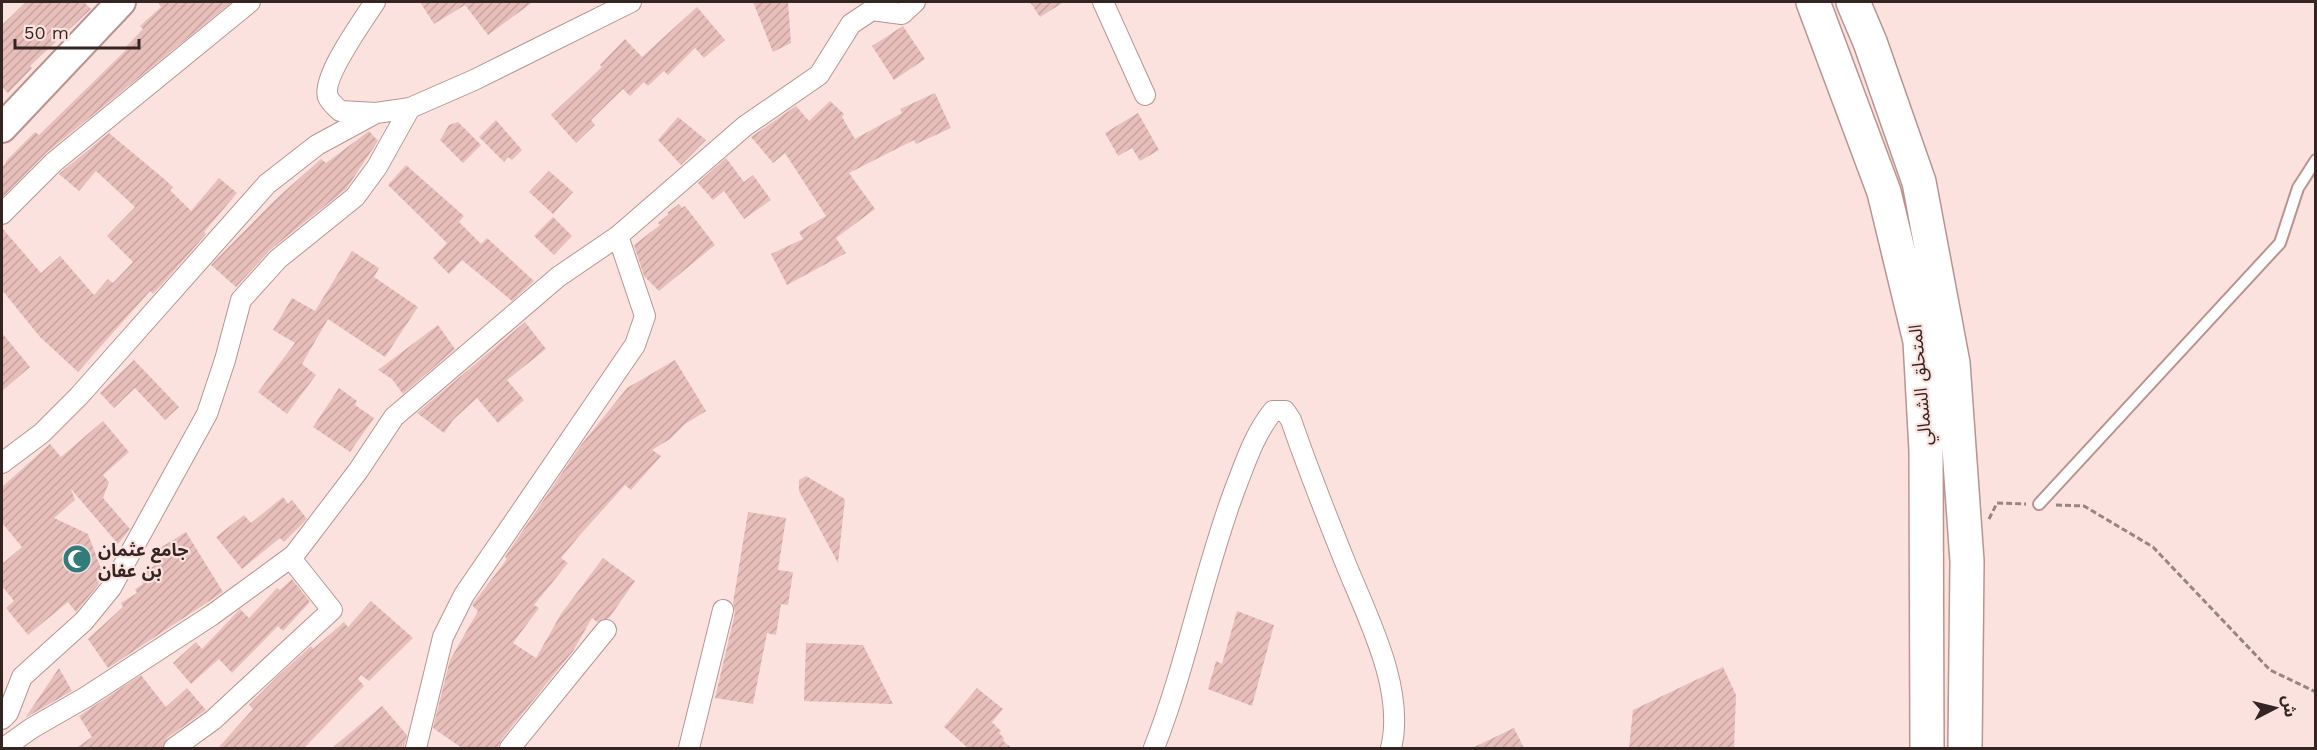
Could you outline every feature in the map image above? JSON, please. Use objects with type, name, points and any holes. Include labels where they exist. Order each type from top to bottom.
[{"type":"highway","name":"المتحلق الشمالي","points":[[1813,2],[1884,192],[1920,341],[1926,450],[1928,748]]},
{"type":"highway","name":"المتحلق الشمالي","points":[[1853,2],[1870,42],[1919,182],[1953,363],[1967,561],[1965,748]]},
{"type":"main road","points":[[2,128],[111,6]]},
{"type":"street","points":[[2,214],[54,162],[250,2]]},
{"type":"street","points":[[375,2],[336,66],[327,87],[328,98],[340,111],[376,112],[410,108],[474,81],[631,2]]},
{"type":"street","points":[[4,748],[212,615],[294,555],[358,471],[394,417],[558,277],[618,236],[745,126],[819,75],[851,24],[872,10],[902,14],[915,2]]},
{"type":"street","points":[[1103,2],[1145,95]]},
{"type":"street","points":[[2,719],[8,713],[22,676],[84,621],[111,588],[207,414],[225,360],[241,300],[278,259],[355,197],[377,168],[410,108]]},
{"type":"street","points":[[2,463],[42,433],[79,396],[267,184],[317,145],[376,112]]},
{"type":"street","points":[[416,748],[442,637],[464,595],[635,345],[645,316],[618,236]]},
{"type":"street","points":[[1154,748],[1183,667],[1208,571],[1257,430],[1272,411],[1284,411],[1292,420],[1315,488],[1380,650],[1393,708],[1395,730],[1391,748]]},
{"type":"street","points":[[174,748],[213,720],[332,610],[293,561],[294,555]]},
{"type":"street","points":[[688,748],[723,610]]},
{"type":"street","points":[[510,748],[606,630]]},
{"type":"lane","points":[[2039,504],[2280,243],[2298,188],[2316,160]]},
{"type":"path","points":[[1987,522],[1997,503],[2085,506],[2153,547],[2270,670],[2316,692]]},
{"type":"building","points":[[26,2],[84,2],[91,9],[30,66],[32,68],[8,93],[2,87],[2,25]]},
{"type":"building","points":[[158,2],[232,2],[46,153],[2,198],[2,168],[7,160],[35,132],[39,135],[126,50],[124,49],[143,29],[140,26],[161,7]]},
{"type":"building","points":[[420,2],[533,2],[488,35],[465,5],[434,24]]},
{"type":"building","points":[[753,2],[788,2],[791,43],[773,52]]},
{"type":"building","points":[[1030,2],[1064,2],[1040,17]]},
{"type":"building","points":[[697,7],[725,40],[704,58],[695,48],[668,75],[664,71],[648,86],[644,82],[630,96],[623,89],[591,120],[595,125],[576,143],[551,115],[602,67],[600,65],[625,39],[642,57]]},
{"type":"building","points":[[903,26],[925,59],[894,80],[872,46]]},
{"type":"building","points":[[935,93],[951,128],[916,144],[914,140],[849,173],[875,209],[836,238],[846,253],[787,285],[771,254],[803,239],[799,232],[826,216],[785,153],[773,163],[751,137],[796,106],[809,121],[830,101],[844,114],[842,117],[855,139],[902,113],[900,109]]},
{"type":"building","points":[[1138,113],[1159,150],[1140,161],[1132,148],[1118,156],[1105,133]]},
{"type":"building","points":[[678,117],[706,140],[681,165],[658,140]]},
{"type":"building","points":[[496,120],[522,150],[512,160],[508,157],[504,162],[479,137]]},
{"type":"building","points":[[458,122],[481,145],[463,163],[440,140],[449,125]]},
{"type":"building","points":[[369,131],[378,141],[346,189],[270,250],[236,287],[211,265],[275,200],[321,159],[326,163]]},
{"type":"building","points":[[109,133],[173,187],[170,190],[191,211],[219,178],[237,193],[173,272],[153,294],[150,291],[78,372],[40,337],[2,290],[2,228],[41,273],[60,256],[94,295],[108,279],[113,283],[133,262],[107,236],[135,207],[96,171],[79,191],[59,174]]},
{"type":"building","points":[[726,158],[744,182],[753,175],[771,200],[744,219],[724,191],[713,200],[698,183]]},
{"type":"building","points":[[406,165],[464,216],[459,222],[481,244],[487,238],[534,281],[512,301],[462,260],[449,274],[433,258],[447,243],[388,185]]},
{"type":"building","points":[[549,171],[573,192],[553,214],[529,192]]},
{"type":"building","points":[[679,204],[682,208],[685,206],[715,245],[659,291],[644,276],[634,245],[660,225],[658,223],[669,214],[667,213]]},
{"type":"building","points":[[553,217],[572,236],[554,255],[534,236]]},
{"type":"building","points":[[352,251],[379,268],[374,277],[418,307],[385,357],[328,319],[302,364],[316,375],[287,414],[258,392],[295,343],[273,330],[292,298],[315,311]]},
{"type":"building","points":[[525,322],[546,349],[507,380],[524,400],[498,423],[477,398],[453,420],[444,433],[417,413]]},
{"type":"building","points":[[438,325],[455,349],[403,394],[392,379],[378,370]]},
{"type":"building","points":[[2,333],[30,367],[2,391]]},
{"type":"building","points":[[134,360],[179,407],[165,420],[135,388],[114,408],[100,393]]},
{"type":"building","points":[[675,360],[706,411],[652,450],[661,456],[631,490],[625,485],[579,536],[561,558],[568,563],[534,605],[539,608],[513,643],[536,658],[561,614],[603,558],[635,581],[609,618],[597,622],[592,618],[573,651],[501,740],[498,748],[462,748],[433,728],[450,660],[478,611],[472,605],[507,559],[505,557],[581,445],[627,388]]},
{"type":"building","points":[[339,388],[357,401],[355,405],[374,418],[350,452],[313,427]]},
{"type":"building","points":[[103,421],[129,452],[103,475],[109,482],[103,498],[130,529],[118,544],[71,489],[75,500],[54,518],[88,534],[103,574],[98,585],[76,612],[68,602],[28,635],[6,608],[14,601],[2,586],[2,564],[22,547],[2,523],[2,487],[50,444],[61,457]]},
{"type":"building","points":[[806,476],[845,499],[838,563],[799,491],[799,480]]},
{"type":"building","points":[[283,497],[288,504],[292,500],[307,519],[284,542],[280,538],[242,569],[216,537],[244,515],[251,523]]},
{"type":"building","points":[[748,512],[786,518],[778,570],[793,572],[788,605],[781,604],[776,635],[767,633],[753,704],[715,698],[735,613],[733,603]]},
{"type":"building","points":[[186,532],[223,592],[108,668],[88,639],[123,607],[121,603],[137,593],[135,589],[143,584],[141,580],[148,576],[145,572],[158,563],[152,553]]},
{"type":"building","points":[[292,579],[310,602],[283,631],[278,626],[232,673],[219,659],[191,684],[173,663],[196,642],[202,649],[240,609],[249,618],[277,588],[280,590]]},
{"type":"building","points":[[371,601],[413,638],[369,681],[361,675],[358,679],[364,686],[304,748],[218,748],[253,709],[249,705],[277,677],[311,646],[313,649],[344,622],[348,627]]},
{"type":"building","points":[[1237,611],[1274,625],[1252,706],[1208,689],[1216,661],[1222,664]]},
{"type":"building","points":[[806,643],[863,645],[893,704],[804,701]]},
{"type":"building","points":[[1723,667],[1736,695],[1734,748],[1629,748],[1633,710]]},
{"type":"building","points":[[59,668],[72,691],[25,718]]},
{"type":"building","points":[[141,675],[166,707],[187,688],[206,710],[167,738],[162,748],[76,748],[92,737],[79,716]]},
{"type":"building","points":[[977,688],[1003,709],[992,722],[1001,731],[999,733],[1004,738],[1003,741],[1012,748],[968,748],[944,727]]},
{"type":"building","points":[[382,706],[407,735],[404,748],[332,748]]},
{"type":"building","points":[[1514,728],[1524,748],[1472,748]]},
{"type":"place","name":"جامع عثمان بن عفان","points":[[77,559]]}]
